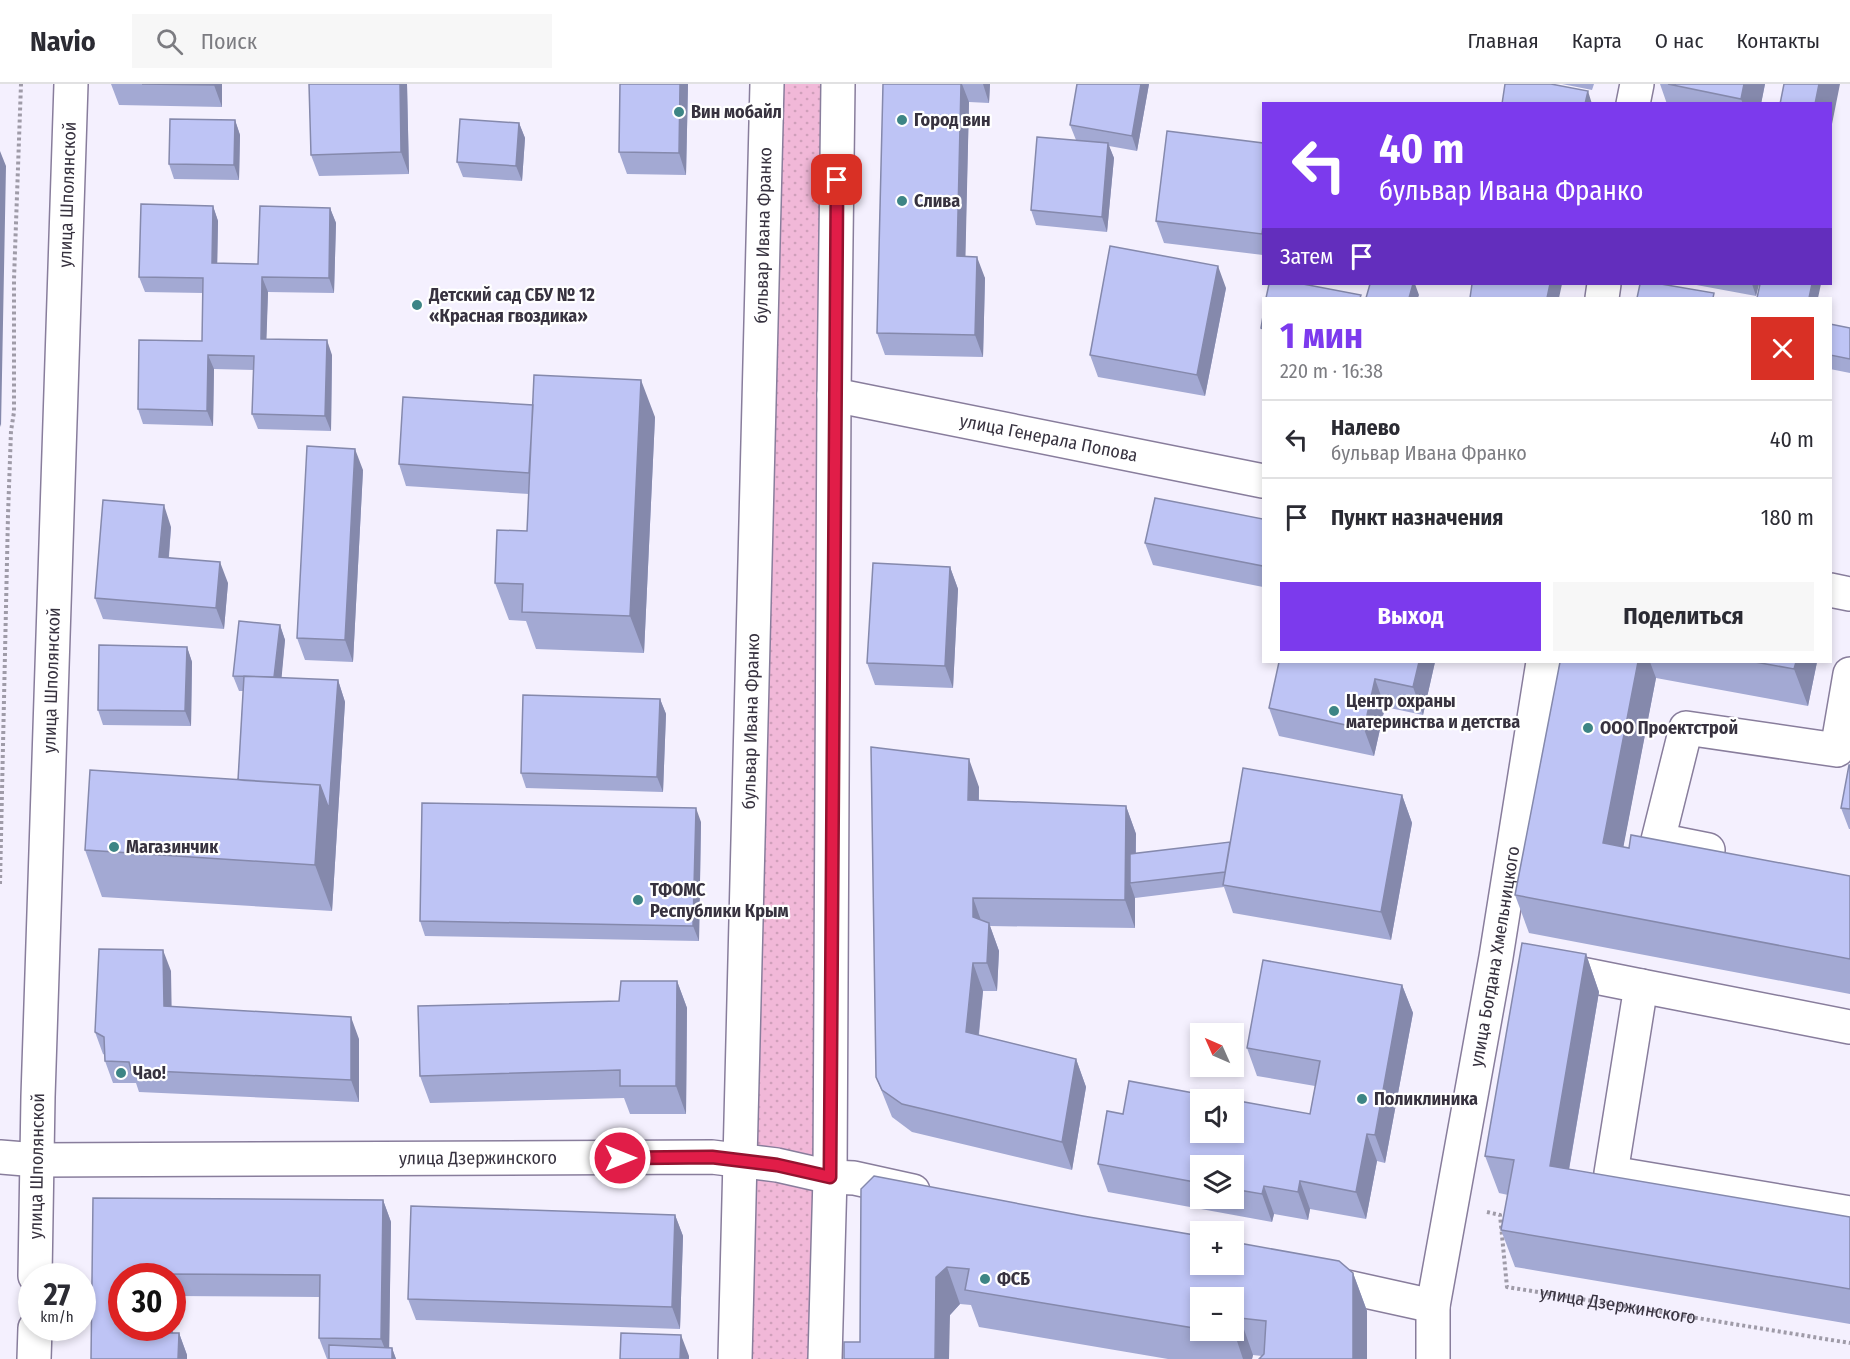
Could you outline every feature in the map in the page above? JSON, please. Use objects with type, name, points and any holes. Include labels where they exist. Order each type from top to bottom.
[{"type":"street","name":"улица Шполянской","points":[[35,1263],[71,84]]},
{"type":"street","name":"бульвар Ивана Франко","points":[[735,1359],[767,84]]},
{"type":"street","points":[[825,1359],[830,1177],[838,84]]},
{"type":"street","points":[[1634,102],[1637,84]]},
{"type":"street","name":"улица Генерала Попова","points":[[834,395],[1262,481]]},
{"type":"street","points":[[1832,590],[1850,594]]},
{"type":"street","name":"улица Богдана Хмельницкого","points":[[1433,1359],[1433,1306],[1496,957],[1543,663]]},
{"type":"street","points":[[1737,857],[1658,840],[1686,729],[1837,750],[1850,674]]},
{"type":"street","points":[[1496,957],[1850,1027]]},
{"type":"street","points":[[1641,986],[1611,1173],[1850,1213]]},
{"type":"street","name":"улица Дзержинского","points":[[0,1157],[37,1160],[712,1157],[777,1165],[830,1177],[854,1178],[938,1197]]},
{"type":"street","points":[[1244,1264],[1433,1306]]},
{"type":"street","points":[[34,1359],[35,1341]]},
{"type":"path","points":[[0,884],[8,516],[11,431],[14,412],[14,279],[21,84]]},
{"type":"path","name":"улица Дзержинского","points":[[1451,1203],[1500,1215],[1507,1287],[1850,1343]]},
{"type":"shaded area","points":[[782,84],[822,84],[815,1163],[755,1153]]},
{"type":"shaded area","points":[[754,1173],[814,1184],[809,1359],[750,1359]]},
{"type":"building","points":[[142,84],[214,84],[214,85]]},
{"type":"building","points":[[309,84],[400,84],[401,152],[311,155]]},
{"type":"building","points":[[620,84],[680,84],[679,153],[619,152]]},
{"type":"building","points":[[883,84],[961,84],[957,256],[977,257],[975,335],[877,333]]},
{"type":"building","points":[[1077,84],[1141,84],[1132,136],[1070,125]]},
{"type":"building","points":[[1505,84],[1551,84],[1588,91],[1585,102],[1502,102]]},
{"type":"building","points":[[1668,84],[1744,84],[1741,99]]},
{"type":"building","points":[[1784,84],[1819,84],[1815,102],[1780,102]]},
{"type":"building","points":[[170,119],[235,120],[234,165],[169,164]]},
{"type":"building","points":[[460,119],[519,123],[516,166],[457,162]]},
{"type":"building","points":[[1167,131],[1262,143],[1262,234],[1156,221]]},
{"type":"building","points":[[1037,137],[1108,143],[1102,217],[1031,210]]},
{"type":"building","points":[[141,204],[213,206],[212,263],[258,264],[260,206],[330,208],[329,278],[262,277],[261,339],[327,340],[325,416],[252,414],[254,356],[208,355],[207,411],[138,409],[139,340],[202,341],[203,278],[139,277]]},
{"type":"building","points":[[1110,246],[1218,266],[1197,375],[1090,355]]},
{"type":"building","points":[[1269,285],[1308,285],[1361,295],[1360,297],[1266,297]]},
{"type":"building","points":[[1370,285],[1413,285],[1409,297],[1366,297]]},
{"type":"building","points":[[1472,285],[1550,285],[1547,297],[1470,297]]},
{"type":"building","points":[[1640,285],[1667,285],[1714,293],[1713,297],[1637,297]]},
{"type":"building","points":[[1760,285],[1812,285],[1809,297],[1757,297]]},
{"type":"building","points":[[1832,324],[1850,328],[1850,359],[1832,355]]},
{"type":"building","points":[[534,375],[641,380],[630,616],[522,612],[523,584],[495,583],[497,530],[527,531]]},
{"type":"building","points":[[403,397],[533,405],[529,473],[399,464]]},
{"type":"building","points":[[307,446],[355,449],[345,640],[297,638]]},
{"type":"building","points":[[1155,498],[1262,519],[1262,566],[1145,543]]},
{"type":"building","points":[[103,500],[164,505],[159,557],[220,562],[216,608],[95,598]]},
{"type":"building","points":[[873,563],[950,567],[945,666],[867,663]]},
{"type":"building","points":[[239,621],[280,625],[274,677],[233,676]]},
{"type":"building","points":[[99,645],[187,647],[185,711],[98,710]]},
{"type":"building","points":[[1279,663],[1419,663],[1413,687],[1375,679],[1364,729],[1269,708]]},
{"type":"building","points":[[1560,663],[1638,663],[1603,843],[1629,848],[1631,835],[1850,876],[1850,959],[1515,895]]},
{"type":"building","points":[[1761,663],[1796,663],[1794,669]]},
{"type":"building","points":[[244,676],[338,680],[329,809],[320,785],[238,780]]},
{"type":"building","points":[[523,695],[660,699],[657,777],[521,773]]},
{"type":"building","points":[[871,747],[969,759],[968,800],[1126,806],[1125,900],[973,898],[973,917],[989,923],[987,963],[973,963],[966,1032],[1076,1059],[1062,1142],[902,1104],[882,1090],[876,1077]]},
{"type":"building","points":[[1850,765],[1850,809],[1841,808]]},
{"type":"building","points":[[1243,768],[1402,795],[1381,912],[1223,885]]},
{"type":"building","points":[[90,770],[320,785],[315,865],[85,850]]},
{"type":"building","points":[[422,803],[696,808],[693,926],[420,921]]},
{"type":"building","points":[[1230,842],[1225,872],[1130,883],[1130,854]]},
{"type":"building","points":[[1522,943],[1586,954],[1550,1166],[1850,1217],[1850,1289],[1501,1230],[1514,1160],[1485,1156]]},
{"type":"building","points":[[99,949],[163,950],[164,1006],[351,1017],[351,1080],[131,1070],[129,1062],[105,1061],[104,1037],[95,1032]]},
{"type":"building","name":"Поликлиника","points":[[1263,960],[1402,985],[1375,1135],[1367,1134],[1356,1192],[1300,1181],[1298,1192],[1264,1186],[1262,1194],[1244,1191],[1244,1155],[1190,1155],[1190,1181],[1098,1164],[1107,1111],[1123,1114],[1129,1081],[1190,1092],[1190,1143],[1244,1143],[1244,1102],[1310,1114],[1320,1061],[1247,1048]]},
{"type":"building","points":[[621,981],[677,981],[676,1086],[620,1086],[620,1070],[420,1076],[418,1006],[619,1001]]},
{"type":"building","points":[[874,1176],[1190,1234],[1190,1275],[1244,1275],[1244,1244],[1339,1261],[1353,1273],[1353,1359],[1259,1359],[1264,1354],[1266,1321],[1244,1318],[1244,1287],[1190,1287],[1190,1327],[965,1290],[969,1269],[947,1267],[936,1277],[935,1359],[844,1359],[844,1342],[860,1342],[861,1189]]},
{"type":"building","points":[[93,1198],[383,1200],[381,1339],[319,1338],[320,1275],[186,1274],[186,1263],[108,1263],[108,1341],[179,1341],[178,1359],[91,1359],[91,1341],[96,1341],[96,1263],[92,1263]]},
{"type":"building","points":[[411,1206],[675,1215],[672,1307],[408,1299]]},
{"type":"building","points":[[621,1333],[681,1335],[680,1359],[620,1359]]},
{"type":"building","points":[[329,1345],[392,1348],[392,1359],[329,1359]]},
{"type":"place","name":"Вин мобайл","points":[[679,112]]},
{"type":"place","name":"Город вин","points":[[902,120]]},
{"type":"place","name":"Слива","points":[[902,201]]},
{"type":"place","name":"Детский сад СБУ № 12 «Красная гвоздика»","points":[[417,305]]},
{"type":"place","name":"Центр охраны материнства и детства","points":[[1334,711]]},
{"type":"place","name":"ООО Проектстрой","points":[[1588,728]]},
{"type":"place","name":"Магазинчик","points":[[114,847]]},
{"type":"place","name":"ТФОМС Республики Крым","points":[[638,900]]},
{"type":"place","name":"Чао!","points":[[121,1073]]},
{"type":"place","name":"Поликлиника","points":[[1362,1099]]},
{"type":"place","name":"ФСБ","points":[[985,1279]]},
{"type":"route","points":[[620,1158],[712,1157],[777,1165],[830,1177],[837,180]]}]
